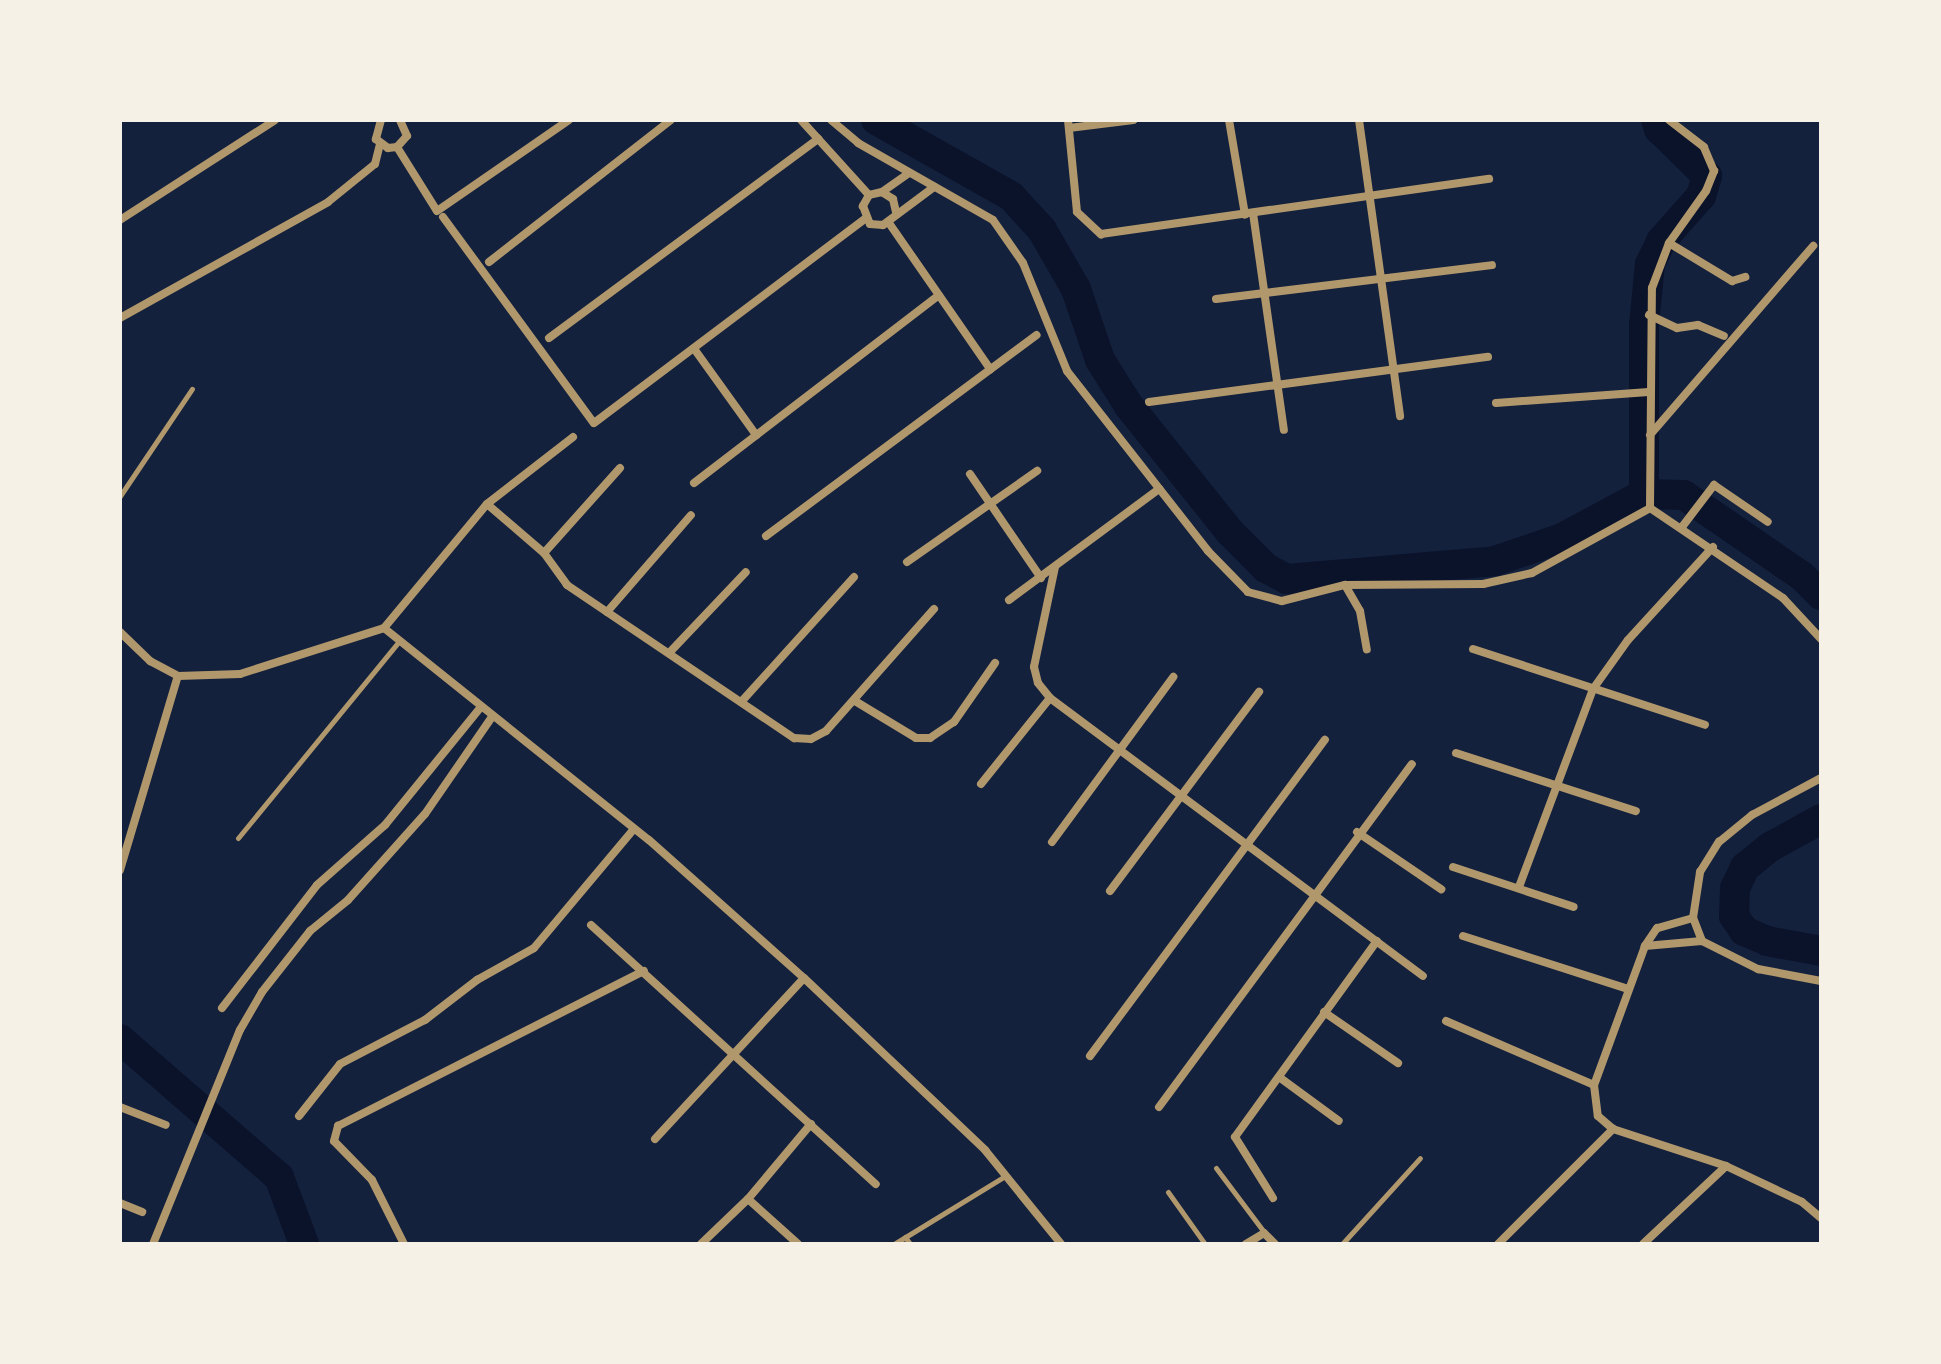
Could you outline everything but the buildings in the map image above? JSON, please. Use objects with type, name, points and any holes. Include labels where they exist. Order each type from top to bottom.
[{"type":"street","points":[[120,220],[275,120]]},
{"type":"street","points":[[120,318],[328,202],[375,164],[380,144],[375,133],[381,120]]},
{"type":"street","points":[[397,147],[407,136],[402,120]]},
{"type":"street","points":[[380,144],[397,147],[437,211],[569,120]]},
{"type":"street","points":[[489,262],[671,120]]},
{"type":"street","points":[[801,120],[869,195]]},
{"type":"street","points":[[831,120],[909,173],[993,220],[1012,245],[1067,371],[1159,489],[1248,592],[1282,601],[1345,585],[1452,587],[1532,573],[1650,508]]},
{"type":"street","points":[[1134,120],[1068,124],[1077,212],[1086,225],[1101,234],[1489,179]]},
{"type":"street","points":[[1229,120],[1267,293],[1284,430]]},
{"type":"street","points":[[1359,120],[1400,416]]},
{"type":"street","points":[[1650,508],[1649,315],[1657,265],[1706,191],[1714,171],[1704,147],[1669,120]]},
{"type":"street","points":[[549,338],[818,139]]},
{"type":"street","points":[[909,173],[882,192],[869,195],[863,206],[865,219],[876,226],[889,223],[896,212],[934,187]]},
{"type":"street","points":[[882,192],[893,199],[896,212]]},
{"type":"street","points":[[443,217],[594,423],[695,350],[865,219]]},
{"type":"street","points":[[889,223],[936,297],[990,369]]},
{"type":"street","points":[[1669,243],[1732,281],[1745,277]]},
{"type":"street","points":[[1649,436],[1813,246]]},
{"type":"street","points":[[1216,299],[1492,265]]},
{"type":"street","points":[[694,483],[936,297]]},
{"type":"street","points":[[1649,315],[1677,328],[1698,325],[1724,336]]},
{"type":"street","points":[[766,536],[1037,335]]},
{"type":"street","points":[[695,350],[756,435]]},
{"type":"street","points":[[1149,402],[1394,367],[1488,357]]},
{"type":"street","points":[[1496,403],[1649,392]]},
{"type":"street","points":[[120,632],[150,661],[178,676],[240,674],[384,628],[487,504],[573,437]]},
{"type":"street","points":[[544,553],[620,468]]},
{"type":"street","points":[[907,562],[1037,471]]},
{"type":"street","points":[[970,474],[1041,578]]},
{"type":"street","points":[[1682,527],[1705,491],[1714,485],[1724,488],[1768,522]]},
{"type":"street","points":[[1009,600],[1159,489]]},
{"type":"street","points":[[487,504],[544,553],[567,585],[794,738],[811,739],[855,701],[934,609]]},
{"type":"street","points":[[1650,508],[1713,547],[1783,598],[1821,639]]},
{"type":"street","points":[[607,612],[691,515]]},
{"type":"street","points":[[1519,887],[1593,689],[1635,631],[1713,547]]},
{"type":"street","points":[[1055,567],[1034,667],[1038,683],[1050,698],[1423,976]]},
{"type":"street","points":[[670,652],[746,572]]},
{"type":"street","points":[[742,701],[854,577]]},
{"type":"street","points":[[1345,585],[1360,611],[1367,649]]},
{"type":"street","points":[[384,628],[634,829],[804,978],[1006,1176],[1061,1244]]},
{"type":"street","points":[[1473,649],[1705,725]]},
{"type":"street","points":[[855,701],[916,738],[930,738],[954,722],[995,663]]},
{"type":"street","points":[[120,870],[178,676]]},
{"type":"street","points":[[1052,842],[1117,747],[1173,677]]},
{"type":"street","points":[[1110,891],[1259,692]]},
{"type":"street","points":[[981,784],[1050,698]]},
{"type":"street","points":[[222,1008],[308,895],[385,825],[481,707]]},
{"type":"street","points":[[153,1244],[217,1085],[262,992],[310,931],[348,900],[425,814],[492,717]]},
{"type":"street","points":[[1090,1056],[1325,740]]},
{"type":"street","points":[[1456,753],[1636,811]]},
{"type":"street","points":[[1159,1107],[1357,832],[1412,764]]},
{"type":"street","points":[[1702,941],[1693,918],[1700,872],[1719,842],[1752,815],[1821,778]]},
{"type":"street","points":[[299,1116],[340,1064],[425,1020],[477,980],[534,948],[634,829]]},
{"type":"street","points":[[1357,832],[1441,889]]},
{"type":"street","points":[[1453,867],[1574,907]]},
{"type":"street","points":[[1693,918],[1657,928],[1645,946],[1594,1085],[1598,1116],[1613,1129],[1726,1166],[1802,1202],[1821,1218]]},
{"type":"street","points":[[591,925],[876,1184]]},
{"type":"street","points":[[1463,936],[1628,989]]},
{"type":"street","points":[[1273,1198],[1235,1137],[1377,941]]},
{"type":"street","points":[[1645,946],[1702,941],[1758,969],[1821,981]]},
{"type":"street","points":[[404,1244],[372,1180],[334,1141],[338,1126],[644,971]]},
{"type":"street","points":[[655,1139],[804,978]]},
{"type":"street","points":[[1324,1012],[1398,1063]]},
{"type":"street","points":[[1446,1021],[1594,1085]]},
{"type":"street","points":[[1279,1077],[1339,1121]]},
{"type":"street","points":[[120,1107],[166,1125]]},
{"type":"street","points":[[701,1244],[748,1199],[811,1124]]},
{"type":"street","points":[[1498,1244],[1613,1129]]},
{"type":"street","points":[[1643,1244],[1726,1166]]},
{"type":"street","points":[[748,1199],[798,1244]]},
{"type":"street","points":[[120,1203],[142,1212]]},
{"type":"street","points":[[1246,1244],[1264,1233],[1275,1244]]},
{"type":"lane","points":[[120,496],[192,389]]},
{"type":"lane","points":[[238,838],[399,640]]},
{"type":"lane","points":[[1342,1244],[1420,1158]]},
{"type":"lane","points":[[1216,1168],[1264,1233]]},
{"type":"lane","points":[[894,1244],[1006,1176]]},
{"type":"lane","points":[[1168,1192],[1205,1244]]},
{"type":"lane","points":[[905,1237],[910,1244]]},
{"type":"waterway","points":[[876,120],[1011,196],[1042,230],[1076,289],[1100,360],[1129,406],[1230,532],[1266,568],[1287,579],[1495,561],[1562,538],[1644,494],[1684,495],[1802,576],[1821,595]]},
{"type":"waterway","points":[[1644,494],[1644,325],[1650,264],[1661,241],[1701,196],[1707,176],[1659,129],[1656,120]]},
{"type":"waterway","points":[[1821,819],[1770,847],[1745,867],[1735,888],[1734,916],[1744,931],[1767,941],[1821,951]]},
{"type":"waterway","points":[[120,1039],[279,1177],[304,1244]]}]
